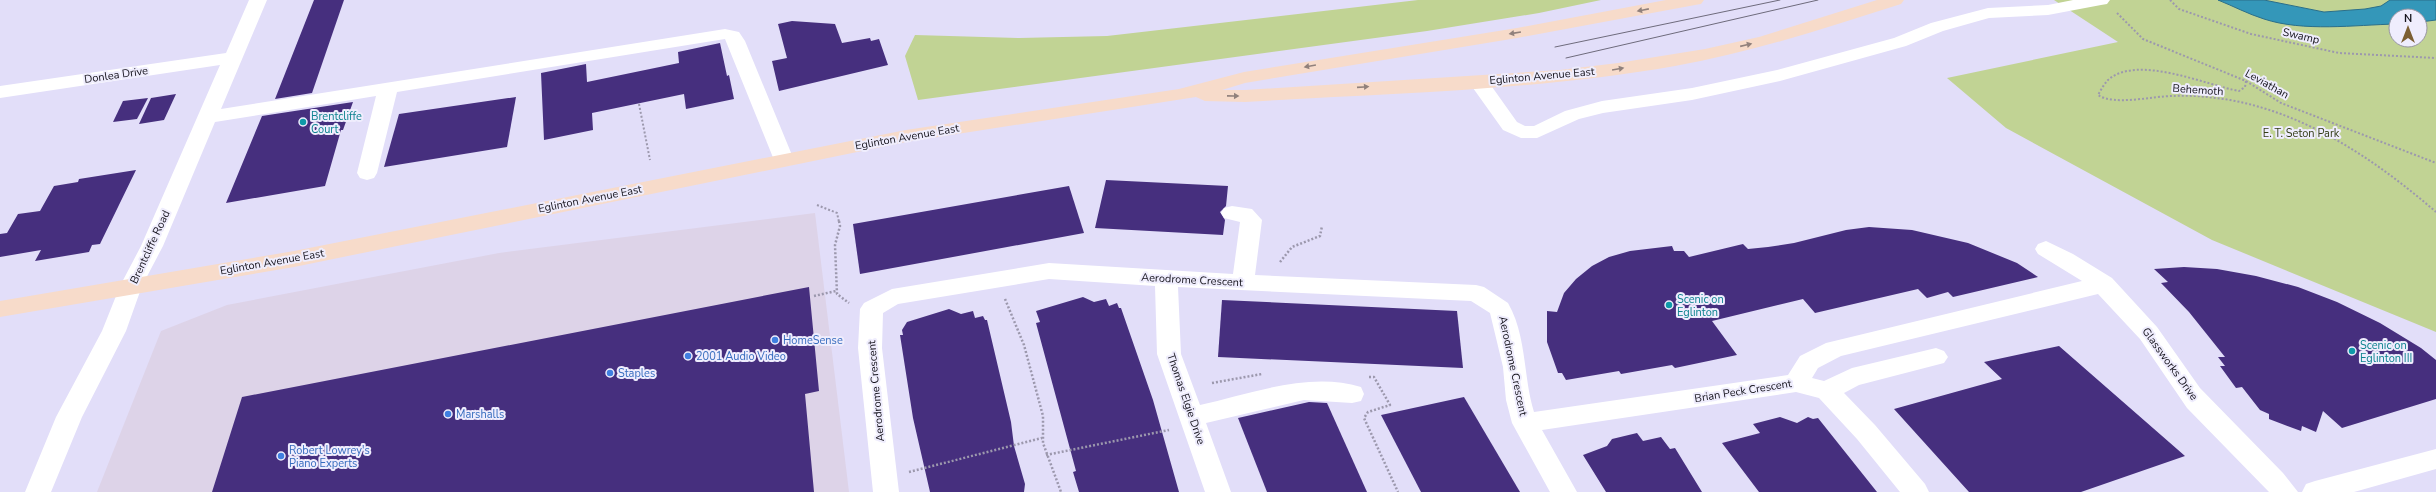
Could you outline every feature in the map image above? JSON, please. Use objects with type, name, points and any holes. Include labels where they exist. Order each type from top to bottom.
[{"type":"main road","name":"Eglinton Avenue East","points":[[0,309],[294,259],[784,160],[1011,119],[1180,95],[1244,78],[1524,32],[1695,0]]},
{"type":"main road","name":"Eglinton Avenue East","points":[[1180,95],[1246,96],[1478,82],[1609,71],[1707,53],[1791,34],[1895,0]]},
{"type":"street","name":"Brentcliffe Road","points":[[38,492],[69,417],[114,331],[131,286],[152,246],[258,0]]},
{"type":"street","points":[[1478,82],[1510,126],[1521,132],[1537,132],[1572,115],[1602,107],[1692,94],[1780,75],[1900,42],[1937,26],[1988,13],[2048,10],[2101,0]]},
{"type":"street","points":[[207,117],[724,34],[733,36],[736,41],[784,160]]},
{"type":"street","name":"Donlea Drive","points":[[0,92],[232,58]]},
{"type":"street","points":[[367,172],[388,88]]},
{"type":"street","points":[[1232,213],[1244,214],[1251,220],[1243,282]]},
{"type":"street","name":"Glassworks Drive","points":[[2046,249],[2070,262],[2104,284],[2144,328],[2195,400],[2285,492]]},
{"type":"street","name":"Aerodrome Crescent","points":[[886,485],[870,348],[872,309],[892,297],[1049,271],[1166,279],[1476,293],[1500,309],[1515,367],[1518,400],[1525,423],[1564,492]]},
{"type":"street","name":"Thomas Elgie Drive","points":[[1166,279],[1168,354],[1218,492]]},
{"type":"street","points":[[1796,383],[1809,362],[1834,349],[2104,284]]},
{"type":"street","points":[[1916,492],[1866,432],[1827,391],[1852,377],[1936,356]]},
{"type":"street","name":"Brian Peck Crescent","points":[[1525,423],[1796,383],[1827,391]]},
{"type":"street","points":[[1193,421],[1304,391],[1352,394]]},
{"type":"street","points":[[2315,492],[2436,459]]},
{"type":"path","name":"Swamp","points":[[2170,0],[2179,9],[2251,34],[2339,53],[2436,58]]},
{"type":"path","name":"Leviathan","points":[[2116,12],[2142,39],[2246,81],[2281,103],[2436,163]]},
{"type":"path","name":"Behemoth","points":[[2246,81],[2245,87],[2239,91],[2229,90],[2194,78],[2143,70],[2131,70],[2117,73],[2106,81],[2098,95],[2110,100],[2195,95],[2246,103],[2288,117],[2356,151],[2412,190],[2436,212]]},
{"type":"path","points":[[639,104],[650,160]]},
{"type":"path","points":[[817,205],[837,213],[840,226],[835,245],[836,291],[837,294],[850,304]]},
{"type":"path","points":[[1280,263],[1292,247],[1320,236],[1322,226]]},
{"type":"path","points":[[814,296],[836,291]]},
{"type":"path","points":[[1004,295],[1024,345],[1043,416],[1042,438],[1046,455],[1061,492]]},
{"type":"path","points":[[1046,455],[1193,421]]},
{"type":"path","points":[[886,485],[1042,438]]},
{"type":"shaded area","points":[[815,213],[849,492],[97,492],[161,331],[227,305],[499,253]]},
{"type":"green space","points":[[1418,0],[1601,0],[1539,13],[1427,31],[918,100],[905,56],[915,35],[1019,38],[1107,36]]},
{"type":"green space","name":"E. T. Seton Park","points":[[2054,0],[2436,0],[2436,332],[2212,240],[2006,128],[1947,78],[2118,42]]},
{"type":"water","points":[[2218,0],[2264,0],[2324,12],[2365,9],[2381,6],[2390,0],[2436,0],[2436,20],[2428,21],[2428,8],[2388,8],[2388,24],[2312,27],[2279,23],[2246,12]]},
{"type":"building","points":[[314,0],[344,0],[312,93],[275,99]]},
{"type":"building","points":[[792,21],[835,24],[842,43],[870,38],[871,41],[879,39],[888,65],[779,91],[772,61],[787,58],[778,24]]},
{"type":"building","points":[[720,43],[727,76],[729,75],[734,99],[686,109],[684,94],[592,113],[593,130],[544,140],[541,73],[586,64],[587,82],[679,63],[678,52]]},
{"type":"building","points":[[176,94],[164,120],[139,124],[151,98]]},
{"type":"building","points":[[516,97],[507,147],[384,167],[399,114]]},
{"type":"building","points":[[148,98],[137,119],[113,122],[123,101]]},
{"type":"building","points":[[353,102],[343,130],[341,130],[325,186],[226,203],[262,116]]},
{"type":"building","points":[[136,170],[100,244],[92,245],[89,252],[35,261],[41,250],[0,257],[0,234],[7,233],[18,214],[40,211],[54,186],[78,182],[79,179]]},
{"type":"building","points":[[1106,180],[1228,186],[1226,206],[1220,212],[1225,220],[1223,235],[1095,228]]},
{"type":"building","points":[[1069,186],[1084,233],[860,274],[853,224]]},
{"type":"building","name":"Scenic on Eglinton","points":[[1869,227],[1912,230],[1968,243],[2017,263],[2038,277],[1953,297],[1948,292],[1927,298],[1918,289],[1815,313],[1803,299],[1712,321],[1737,355],[1675,368],[1672,365],[1621,374],[1619,371],[1566,380],[1562,373],[1558,373],[1547,342],[1547,311],[1557,312],[1564,293],[1576,279],[1592,266],[1609,257],[1630,251],[1672,246],[1674,251],[1684,251],[1689,257],[1743,244],[1748,249],[1768,247],[1794,243],[1846,230]]},
{"type":"building","name":"Scenic on Eglinton III","points":[[2184,267],[2217,269],[2256,276],[2298,287],[2337,302],[2380,323],[2421,348],[2436,360],[2436,399],[2342,428],[2323,411],[2316,432],[2302,426],[2301,431],[2269,419],[2269,414],[2260,410],[2242,387],[2236,388],[2220,366],[2225,366],[2218,357],[2225,357],[2189,312],[2161,283],[2168,282],[2154,269]]},
{"type":"building","points":[[809,287],[819,391],[805,394],[814,492],[212,492],[242,397]]},
{"type":"building","points":[[1083,297],[1094,302],[1106,299],[1109,306],[1117,303],[1119,308],[1121,308],[1153,400],[1179,492],[1079,492],[1073,472],[1076,471],[1036,323],[1040,322],[1036,311]]},
{"type":"building","points":[[1222,300],[1457,311],[1463,368],[1218,357]]},
{"type":"building","points":[[949,309],[961,314],[973,311],[975,318],[983,316],[985,320],[987,320],[1011,422],[1014,446],[1025,484],[1024,492],[930,492],[913,418],[900,335],[903,335],[902,330],[907,322]]},
{"type":"building","points":[[2059,346],[2185,456],[2081,492],[1969,492],[1894,409],[2002,379],[1984,362]]},
{"type":"building","points":[[1464,397],[1520,492],[1421,492],[1381,415]]},
{"type":"building","points":[[1309,402],[1327,403],[1367,492],[1267,492],[1238,418]]},
{"type":"building","points":[[1780,417],[1797,423],[1808,417],[1813,419],[1818,418],[1877,492],[1759,492],[1722,443],[1760,433],[1753,424]]},
{"type":"building","points":[[1637,433],[1643,441],[1661,437],[1670,449],[1675,448],[1702,492],[1606,492],[1583,455],[1607,446],[1612,439]]},
{"type":"tram line","points":[[1555,47],[1780,0]]},
{"type":"tram line","points":[[1566,58],[1818,0]]},
{"type":"place","name":"Brentcliffe Court","points":[[303,122]]},
{"type":"place","name":"Scenic on Eglinton","points":[[1669,305]]},
{"type":"place","name":"HomeSense","points":[[775,340]]},
{"type":"place","name":"Scenic on Eglinton III","points":[[2352,351]]},
{"type":"place","name":"2001 Audio Video","points":[[688,356]]},
{"type":"place","name":"Staples","points":[[610,373]]},
{"type":"place","name":"Marshalls","points":[[448,414]]},
{"type":"place","name":"Robert Lowrey's Piano Experts","points":[[281,456]]}]
